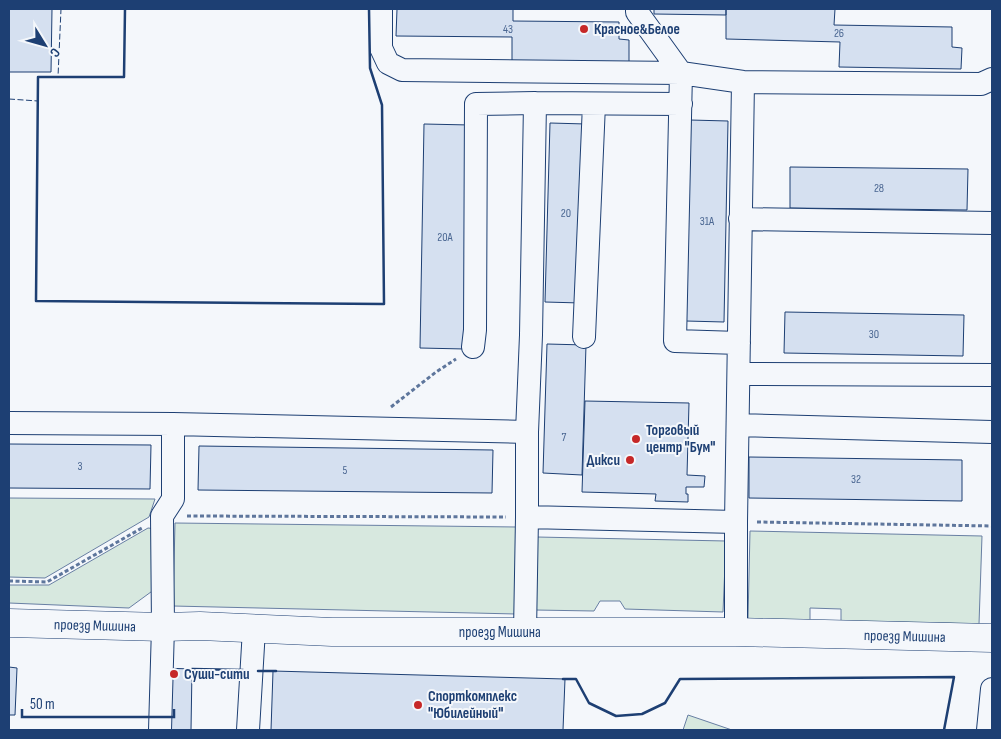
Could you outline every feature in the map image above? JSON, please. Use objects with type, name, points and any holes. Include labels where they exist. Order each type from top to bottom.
[{"type":"main road","name":"проезд Мишина","points":[[9,623],[163,627],[200,626],[332,632],[736,632],[992,638]]},
{"type":"street","points":[[381,9],[381,48],[388,63],[402,70],[681,73],[743,82],[981,84],[992,79]]},
{"type":"street","points":[[637,9],[637,12],[681,73],[675,341],[739,342]]},
{"type":"street","points":[[450,71],[476,104],[475,330],[473,347]]},
{"type":"street","points":[[736,632],[743,82]]},
{"type":"street","points":[[476,104],[535,102],[681,104]]},
{"type":"street","points":[[525,632],[527,432],[531,335],[535,102]]},
{"type":"street","points":[[584,337],[594,104]]},
{"type":"street","points":[[740,219],[992,223]]},
{"type":"street","points":[[739,374],[992,375]]},
{"type":"street","points":[[9,423],[174,424],[527,432]]},
{"type":"street","points":[[160,730],[163,627],[162,516],[173,499],[174,424]]},
{"type":"street","points":[[738,425],[992,432]]},
{"type":"street","points":[[527,517],[736,522]]},
{"type":"street","points":[[248,730],[254,629]]},
{"type":"street","points":[[988,730],[992,689]]},
{"type":"path","points":[[366,428],[436,372],[473,347]]},
{"type":"path","points":[[9,581],[47,582],[162,516],[527,517]]},
{"type":"path","points":[[736,522],[992,526]]},
{"type":"shaded area","points":[[9,498],[155,499],[149,517],[45,578],[9,577]]},
{"type":"shaded area","points":[[175,523],[517,527],[516,614],[173,606]]},
{"type":"shaded area","points":[[148,528],[157,529],[155,589],[129,608],[9,603],[9,585],[49,585]]},
{"type":"shaded area","points":[[750,531],[982,536],[979,624],[841,621],[841,609],[810,608],[810,620],[748,619]]},
{"type":"shaded area","points":[[537,537],[726,541],[723,612],[625,609],[620,601],[600,601],[594,611],[535,610]]},
{"type":"shaded area","points":[[688,715],[732,730],[683,730]]},
{"type":"building","points":[[9,9],[52,9],[51,72],[9,72]]},
{"type":"building","points":[[397,9],[513,9],[513,21],[619,22],[619,39],[629,40],[629,63],[512,62],[512,37],[396,36]]},
{"type":"building","points":[[654,9],[726,9],[726,15],[654,14]]},
{"type":"building","points":[[726,9],[835,9],[834,25],[952,27],[952,47],[962,48],[961,69],[839,67],[840,42],[726,39]]},
{"type":"building","points":[[690,120],[728,121],[724,322],[686,321]]},
{"type":"building","points":[[550,123],[586,124],[581,303],[545,302]]},
{"type":"building","points":[[424,124],[470,125],[465,349],[420,348]]},
{"type":"building","points":[[790,167],[968,169],[967,210],[790,208]]},
{"type":"building","points":[[785,312],[964,315],[963,356],[784,353]]},
{"type":"building","points":[[547,344],[586,345],[582,475],[543,473]]},
{"type":"building","name":"Торговый центр \"Бум\"","points":[[585,401],[689,403],[687,475],[705,476],[704,487],[686,487],[688,502],[655,501],[656,494],[582,492]]},
{"type":"building","points":[[9,444],[151,445],[150,489],[9,488]]},
{"type":"building","points":[[199,446],[493,450],[492,493],[198,490]]},
{"type":"building","points":[[749,457],[962,460],[962,501],[749,498]]},
{"type":"building","points":[[9,667],[17,668],[15,715],[9,715]]},
{"type":"building","points":[[162,668],[192,669],[191,730],[161,730]]},
{"type":"building","name":"Спорткомплекс \"Юбилейный\"","points":[[273,671],[565,679],[563,730],[271,730]]},
{"type":"fence","points":[[9,99],[38,101],[38,77],[58,77],[61,9]]},
{"type":"wall","points":[[125,9],[124,77],[38,77],[36,301],[384,304],[382,105],[370,68],[369,9]]},
{"type":"wall","points":[[192,670],[243,670]]},
{"type":"wall","points":[[258,671],[276,671]]},
{"type":"wall","points":[[563,679],[576,679],[589,703],[616,716],[642,714],[665,703],[680,679],[954,677],[944,730]]},
{"type":"place","name":"Красное&Белое","points":[[584,29]]},
{"type":"place","name":"Торговый центр \"Бум\"","points":[[636,439]]},
{"type":"place","name":"Дикси","points":[[630,460]]},
{"type":"place","name":"Суши-сити","points":[[174,674]]},
{"type":"place","name":"Спорткомплекс \"Юбилейный\"","points":[[418,705]]}]
